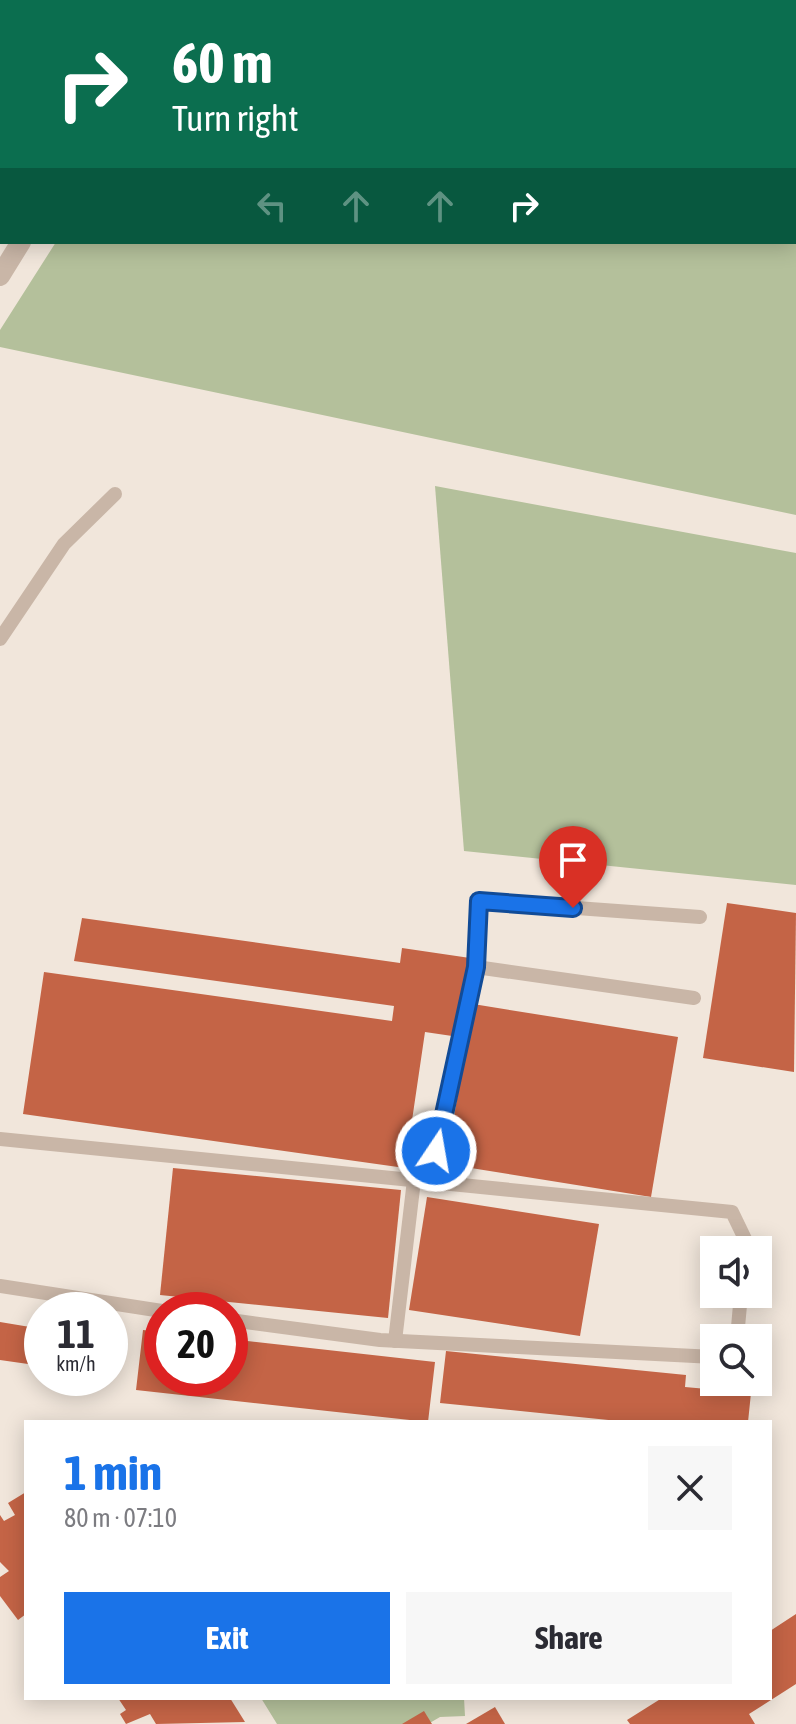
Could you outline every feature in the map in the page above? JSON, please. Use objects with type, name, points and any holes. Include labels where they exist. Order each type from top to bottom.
[{"type":"street","points":[[0,276],[20,244]]},
{"type":"lane","points":[[0,639],[64,544],[115,494]]},
{"type":"lane","points":[[395,1341],[422,1181],[476,967],[479,901],[700,917]]},
{"type":"lane","points":[[476,967],[694,998]]},
{"type":"lane","points":[[0,1139],[732,1212],[744,1236]]},
{"type":"lane","points":[[0,1286],[144,1308]]},
{"type":"lane","points":[[248,1322],[395,1341],[700,1356]]},
{"type":"green space","points":[[55,244],[796,244],[796,515],[0,347],[0,330]]},
{"type":"green space","points":[[435,486],[796,553],[796,885],[464,851]]},
{"type":"green space","points":[[262,1700],[464,1700],[465,1716],[440,1717],[428,1724],[277,1724]]},
{"type":"building","points":[[727,903],[796,913],[794,1072],[703,1058]]},
{"type":"building","points":[[82,918],[400,963],[402,948],[470,958],[459,1037],[425,1032],[405,1168],[23,1114],[44,972],[392,1021],[394,1006],[74,961]]},
{"type":"building","points":[[473,1004],[678,1037],[651,1197],[446,1164]]},
{"type":"building","points":[[173,1168],[401,1190],[388,1318],[248,1304],[248,1292],[160,1292]]},
{"type":"building","points":[[427,1197],[599,1224],[580,1336],[409,1310]]},
{"type":"building","points":[[0,1322],[24,1326],[24,1363],[0,1360]]},
{"type":"building","points":[[143,1330],[144,1330],[144,1391],[136,1390]]},
{"type":"building","points":[[248,1341],[435,1362],[428,1420],[191,1396],[248,1396]]},
{"type":"building","points":[[446,1351],[686,1375],[685,1387],[700,1388],[700,1396],[751,1396],[748,1420],[608,1420],[440,1403]]},
{"type":"building","points":[[24,1493],[24,1616],[18,1620],[0,1596],[0,1577],[9,1571],[0,1562],[0,1515],[4,1521],[15,1515],[8,1503]]},
{"type":"building","points":[[796,1614],[796,1684],[772,1699],[772,1630]]},
{"type":"building","points":[[119,1700],[231,1700],[245,1722],[156,1724],[150,1714],[126,1724],[120,1714],[126,1710]]},
{"type":"building","points":[[659,1700],[771,1700],[749,1714],[755,1724],[630,1724],[627,1720]]},
{"type":"building","points":[[495,1707],[505,1724],[466,1724]]},
{"type":"building","points":[[424,1711],[432,1724],[402,1724]]},
{"type":"route","points":[[436,1151],[476,967],[479,901],[573,908]]}]
